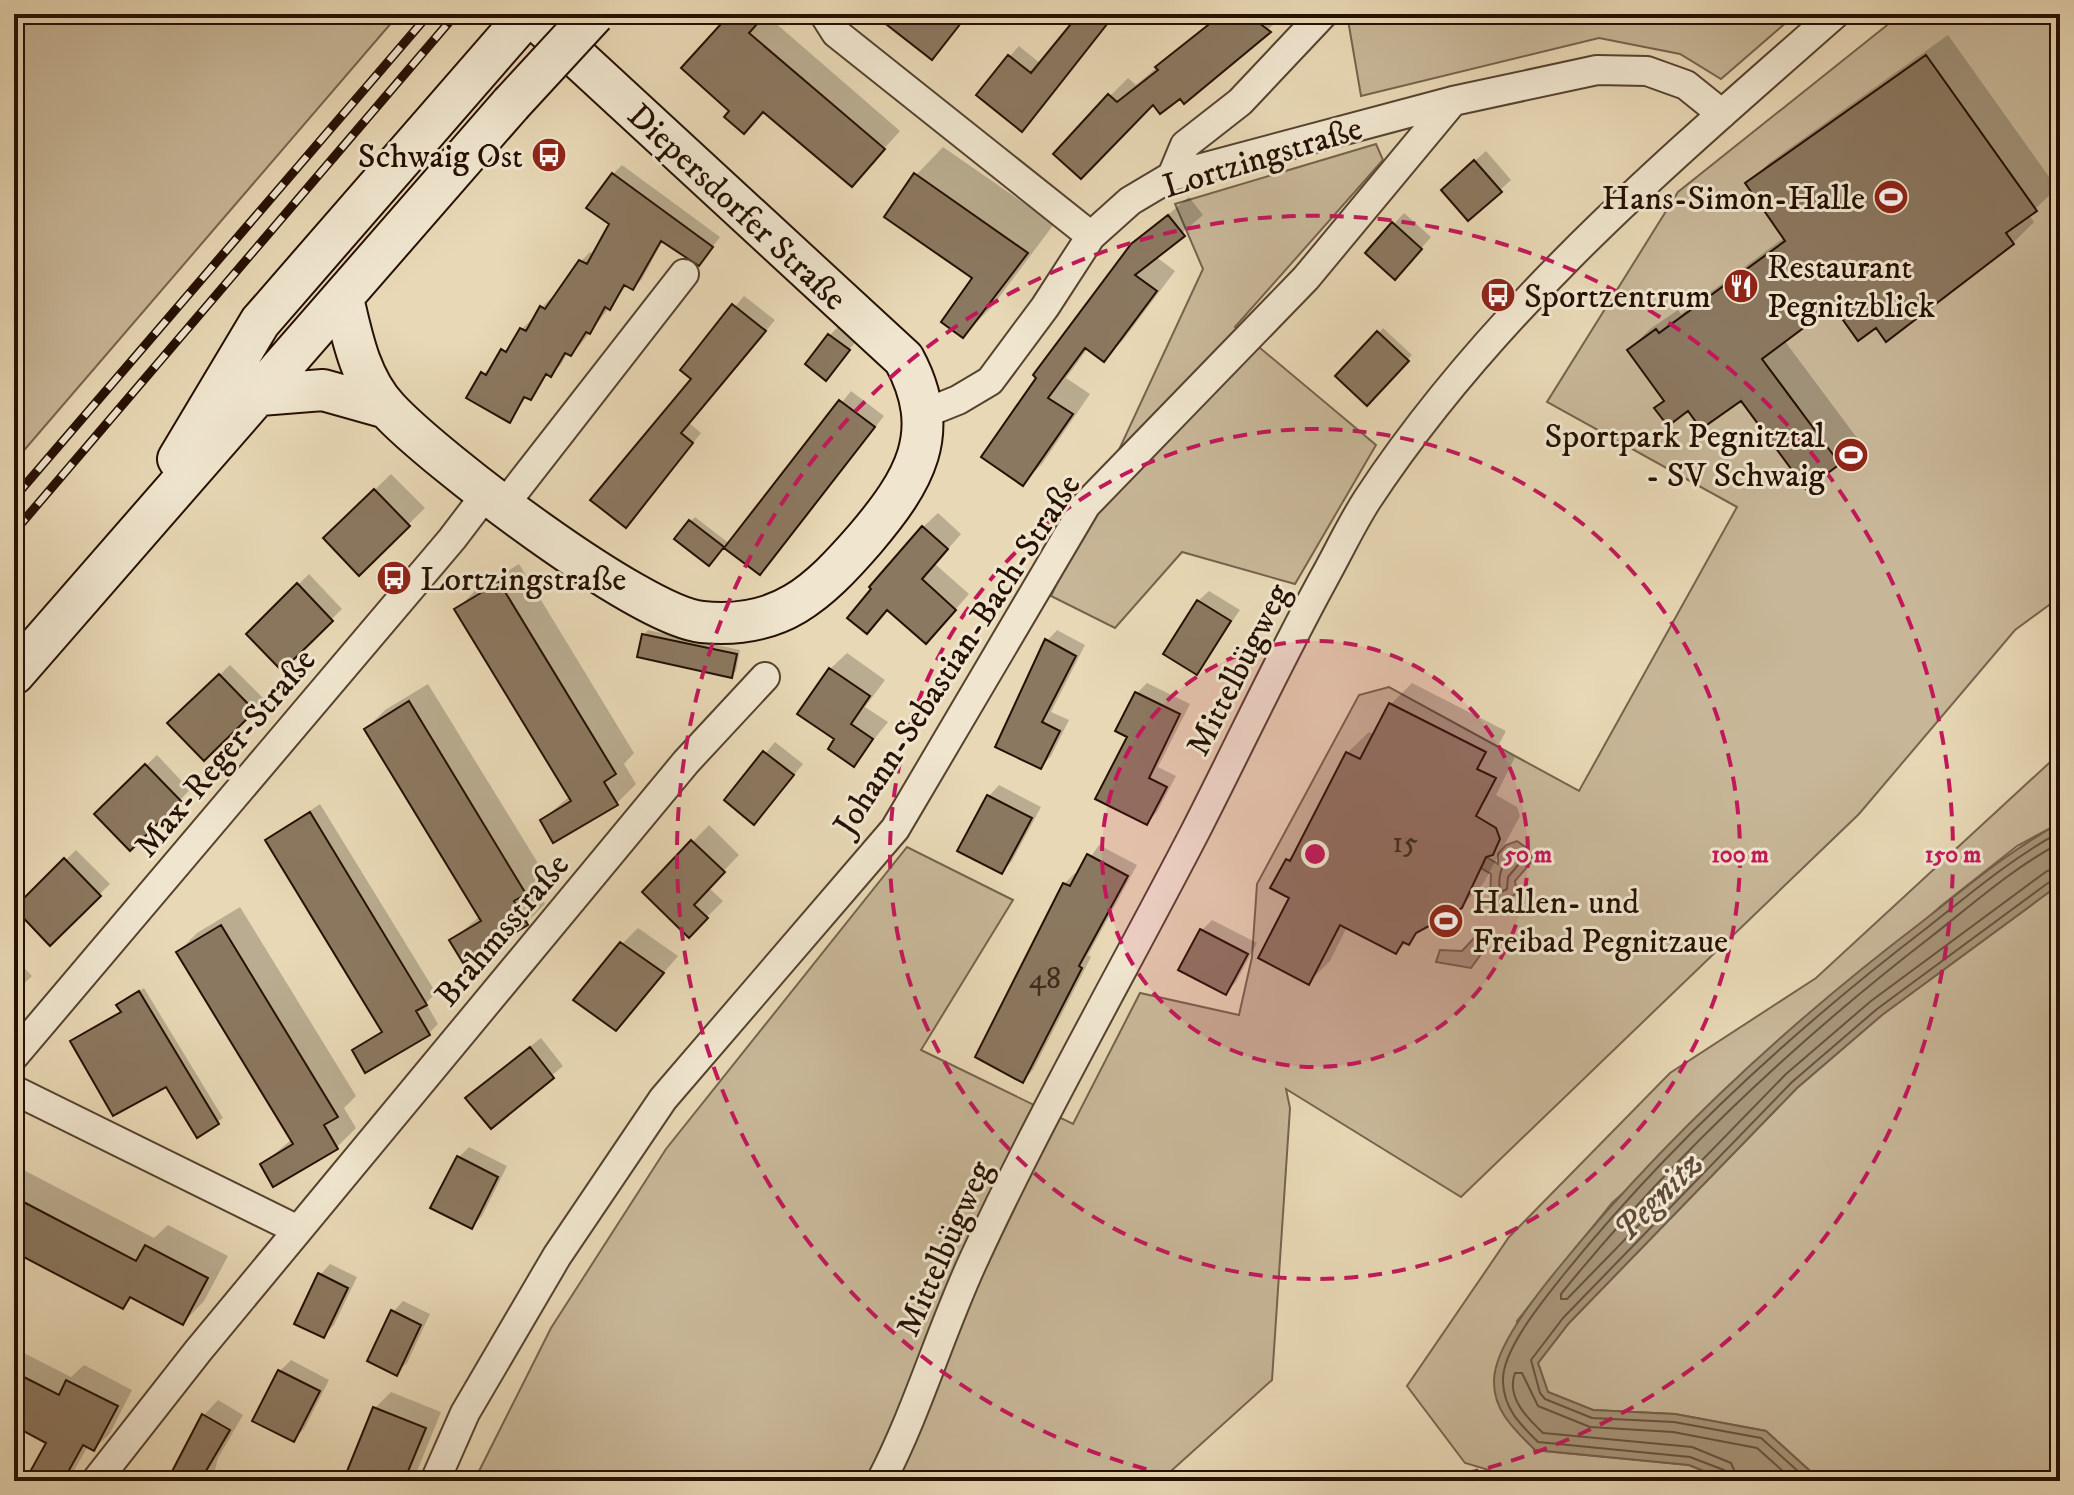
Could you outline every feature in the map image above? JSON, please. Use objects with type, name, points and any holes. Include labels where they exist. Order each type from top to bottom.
[{"type":"main road","name":"Diepersdorfer Straße","points":[[529,14],[904,359],[920,396],[923,414]]},
{"type":"main road","points":[[133,535],[260,322],[529,14]]},
{"type":"main road","points":[[14,674],[511,104],[594,14]]},
{"type":"main road","points":[[343,298],[356,355],[387,408],[496,499],[612,581],[670,614],[699,622],[721,623],[770,616],[794,607],[828,582],[903,495],[917,458],[923,414]]},
{"type":"main road","points":[[260,395],[323,390],[387,408]]},
{"type":"street","points":[[824,14],[836,33],[1091,236]]},
{"type":"street","points":[[1172,176],[1185,145],[1240,102],[1323,14]]},
{"type":"street","name":"Mittelbügweg","points":[[881,1481],[899,1447],[971,1264],[1018,1168],[1297,628],[1367,501],[1468,365],[1515,310],[1722,114],[1835,14]]},
{"type":"street","name":"Lortzingstraße","points":[[923,414],[958,400],[990,381],[1045,307],[1091,236],[1130,201],[1172,176],[1453,101],[1597,70],[1647,71],[1686,85],[1722,114]]},
{"type":"street","name":"Johann-Sebastian-Bach-Straße","points":[[435,1481],[465,1413],[557,1256],[663,1099],[895,829],[1086,505],[1306,278],[1453,101]]},
{"type":"street","points":[[496,499],[684,274]]},
{"type":"street","name":"Max-Reger-Straße","points":[[14,1056],[452,539],[496,499]]},
{"type":"street","name":"Brahmsstraße","points":[[96,1481],[298,1230],[686,762],[765,677]]},
{"type":"street","points":[[14,1090],[298,1230]]},
{"type":"shaded area","points":[[14,14],[399,14],[14,462]]},
{"type":"shaded area","points":[[1353,14],[1796,14],[1721,79],[1680,54],[1599,38],[1361,96],[1348,20]]},
{"type":"shaded area","points":[[1901,14],[2060,14],[2060,597],[2015,630],[1859,814],[1461,1197],[1286,1089],[1290,1108],[1272,1380],[1160,1481],[474,1481],[551,1328],[666,1149],[907,847],[1013,900],[921,1050],[1073,1124],[1140,993],[1239,1015],[1252,957],[1257,884],[1359,695],[1389,687],[1579,791],[1737,507],[1547,402],[1678,192]]},
{"type":"shaded area","points":[[1376,144],[1383,160],[1235,327],[1376,445],[1295,584],[1182,552],[1115,628],[1051,596],[1203,269],[1175,204]]},
{"type":"shaded area","points":[[2060,753],[2060,823],[2017,846],[1941,906],[1612,1203],[1517,1321],[1534,1450],[1689,1465],[1729,1481],[1526,1481],[1465,1463],[1407,1386],[1509,1237],[1670,1073],[1816,978]]},
{"type":"shaded area","points":[[2060,884],[2060,1481],[1821,1481],[1766,1431],[1675,1414],[1593,1410],[1548,1392],[1538,1363],[1569,1323],[1797,1088],[1882,1015]]},
{"type":"water","name":"Pegnitz","points":[[2060,823],[2060,884],[1882,1015],[1797,1088],[1569,1323],[1538,1363],[1548,1392],[1593,1410],[1675,1414],[1766,1431],[1821,1481],[1729,1481],[1689,1465],[1535,1450],[1501,1410],[1494,1380],[1501,1352],[1509,1337],[1556,1271],[1639,1175],[1776,1042],[1873,960],[1973,882]]},
{"type":"water","points":[[1517,841],[1528,849],[1533,860],[1515,881],[1517,893],[1504,902],[1490,897],[1491,874],[1481,868],[1486,857],[1498,864],[1498,854],[1506,845]]},
{"type":"water","points":[[1476,936],[1487,946],[1471,968],[1436,962],[1440,950],[1462,951]]},
{"type":"building","points":[[730,14],[766,14],[749,33],[885,149],[852,187],[763,112],[744,134],[724,117],[729,111],[681,68]]},
{"type":"building","points":[[873,14],[968,14],[932,60]]},
{"type":"building","points":[[1079,14],[1115,14],[1022,132],[976,95],[1008,55],[1031,73]]},
{"type":"building","points":[[1222,14],[1247,14],[1271,32],[1184,104],[1180,99],[1160,114],[1153,105],[1081,179],[1053,154],[1108,94],[1117,102],[1158,70],[1155,67]]},
{"type":"building","name":"Hans-Simon-Halle","points":[[1926,55],[2037,211],[2006,233],[2014,244],[1886,342],[1876,328],[1858,341],[1833,306],[1762,359],[1840,464],[1806,489],[1741,401],[1701,429],[1688,411],[1668,426],[1654,408],[1664,401],[1627,350],[1656,329],[1659,333],[1785,241],[1745,183]]},
{"type":"building","points":[[1474,160],[1502,192],[1468,221],[1441,190]]},
{"type":"building","points":[[612,173],[713,247],[699,266],[661,241],[633,290],[624,285],[610,310],[605,307],[590,334],[586,332],[571,356],[565,353],[551,377],[546,374],[531,400],[524,397],[510,423],[466,398],[481,372],[486,375],[501,349],[506,352],[520,328],[526,331],[540,306],[545,309],[579,260],[587,264],[609,224],[586,208]]},
{"type":"building","points":[[914,173],[1028,253],[963,338],[941,322],[972,278],[884,217]]},
{"type":"building","points":[[1168,215],[1185,236],[1135,275],[1157,291],[1104,362],[1085,348],[1048,398],[1073,414],[1023,486],[981,457],[1036,378],[1033,375],[1131,244]]},
{"type":"building","points":[[1392,222],[1422,249],[1395,280],[1365,253]]},
{"type":"building","points":[[732,304],[766,331],[681,433],[693,443],[626,528],[590,500],[691,379],[680,370]]},
{"type":"building","points":[[1377,331],[1409,361],[1367,406],[1335,376]]},
{"type":"building","points":[[828,334],[850,350],[826,381],[805,364]]},
{"type":"building","points":[[839,400],[875,427],[760,575],[724,548]]},
{"type":"building","points":[[374,489],[410,526],[359,576],[323,538]]},
{"type":"building","points":[[689,520],[724,547],[709,566],[674,539]]},
{"type":"building","points":[[922,526],[948,549],[922,579],[956,610],[926,644],[887,610],[867,634],[847,618],[871,589],[869,587]]},
{"type":"building","points":[[499,582],[616,774],[604,782],[618,805],[553,843],[540,820],[571,801],[454,609]]},
{"type":"building","points":[[297,583],[333,621],[282,671],[246,634]]},
{"type":"building","points":[[1197,600],[1231,621],[1197,675],[1163,654]]},
{"type":"building","points":[[642,634],[737,654],[732,678],[637,657]]},
{"type":"building","points":[[1045,639],[1076,656],[1042,722],[1060,731],[1041,769],[995,747]]},
{"type":"building","points":[[829,668],[870,696],[851,724],[873,739],[854,767],[828,749],[834,739],[797,714]]},
{"type":"building","points":[[219,674],[255,711],[204,761],[167,723]]},
{"type":"building","points":[[1135,692],[1180,714],[1149,778],[1167,787],[1147,825],[1095,799],[1127,737],[1115,731]]},
{"type":"building","points":[[409,701],[526,894],[514,901],[528,925],[463,963],[449,940],[481,921],[364,729]]},
{"type":"building","points":[[1389,703],[1486,752],[1477,769],[1496,778],[1476,816],[1496,828],[1500,839],[1493,855],[1486,857],[1462,908],[1416,933],[1409,945],[1403,942],[1396,954],[1340,925],[1309,985],[1258,958],[1289,898],[1270,888],[1286,859],[1290,861],[1346,752],[1360,759]]},
{"type":"building","points":[[763,751],[794,775],[754,825],[724,800]]},
{"type":"building","points":[[145,764],[181,801],[130,851],[94,814]]},
{"type":"building","points":[[987,795],[1032,818],[1002,874],[957,851]]},
{"type":"building","points":[[310,812],[427,1005],[416,1011],[430,1035],[365,1073],[352,1050],[382,1032],[265,840]]},
{"type":"building","points":[[691,840],[725,872],[694,905],[708,918],[689,938],[642,892]]},
{"type":"building","points":[[1087,854],[1128,876],[1079,966],[1082,968],[1023,1083],[975,1057],[1063,883],[1070,886]]},
{"type":"building","points":[[64,858],[101,896],[50,946],[14,908]]},
{"type":"building","points":[[221,925],[338,1117],[324,1125],[338,1149],[273,1187],[260,1164],[293,1144],[176,952]]},
{"type":"building","points":[[1200,929],[1248,954],[1226,995],[1178,970]]},
{"type":"building","points":[[620,942],[664,973],[616,1031],[573,1000]]},
{"type":"building","points":[[139,991],[219,1124],[197,1138],[166,1087],[113,1116],[70,1041],[121,1012],[116,1005]]},
{"type":"building","points":[[530,1047],[554,1078],[491,1129],[465,1098]]},
{"type":"building","points":[[457,1156],[498,1177],[472,1229],[430,1208]]},
{"type":"building","points":[[14,1197],[136,1261],[145,1245],[208,1278],[183,1325],[130,1297],[123,1309],[14,1252]]},
{"type":"building","points":[[318,1273],[348,1288],[324,1338],[294,1324]]},
{"type":"building","points":[[391,1310],[421,1325],[397,1376],[367,1361]]},
{"type":"building","points":[[278,1370],[320,1391],[294,1442],[252,1421]]},
{"type":"building","points":[[14,1372],[59,1395],[66,1380],[118,1406],[94,1451],[83,1445],[63,1481],[25,1481],[46,1443],[14,1426]]},
{"type":"building","points":[[373,1407],[426,1428],[404,1481],[343,1481]]},
{"type":"building","points":[[202,1414],[230,1430],[200,1481],[167,1481]]},
{"type":"railway","points":[[14,498],[429,14]]},
{"type":"railway","points":[[14,532],[456,14]]},
{"type":"place","name":"Schwaig Ost","points":[[549,155]]},
{"type":"place","name":"Hans-Simon-Halle","points":[[1891,197]]},
{"type":"place","name":"Restaurant Pegnitzblick","points":[[1741,286]]},
{"type":"place","name":"Sportzentrum","points":[[1498,295]]},
{"type":"place","name":"Sportpark Pegnitztal - SV Schwaig","points":[[1851,455]]},
{"type":"place","name":"Lortzingstraße","points":[[394,578]]},
{"type":"place","name":"Hallen- und Freibad Pegnitzaue","points":[[1446,921]]}]
